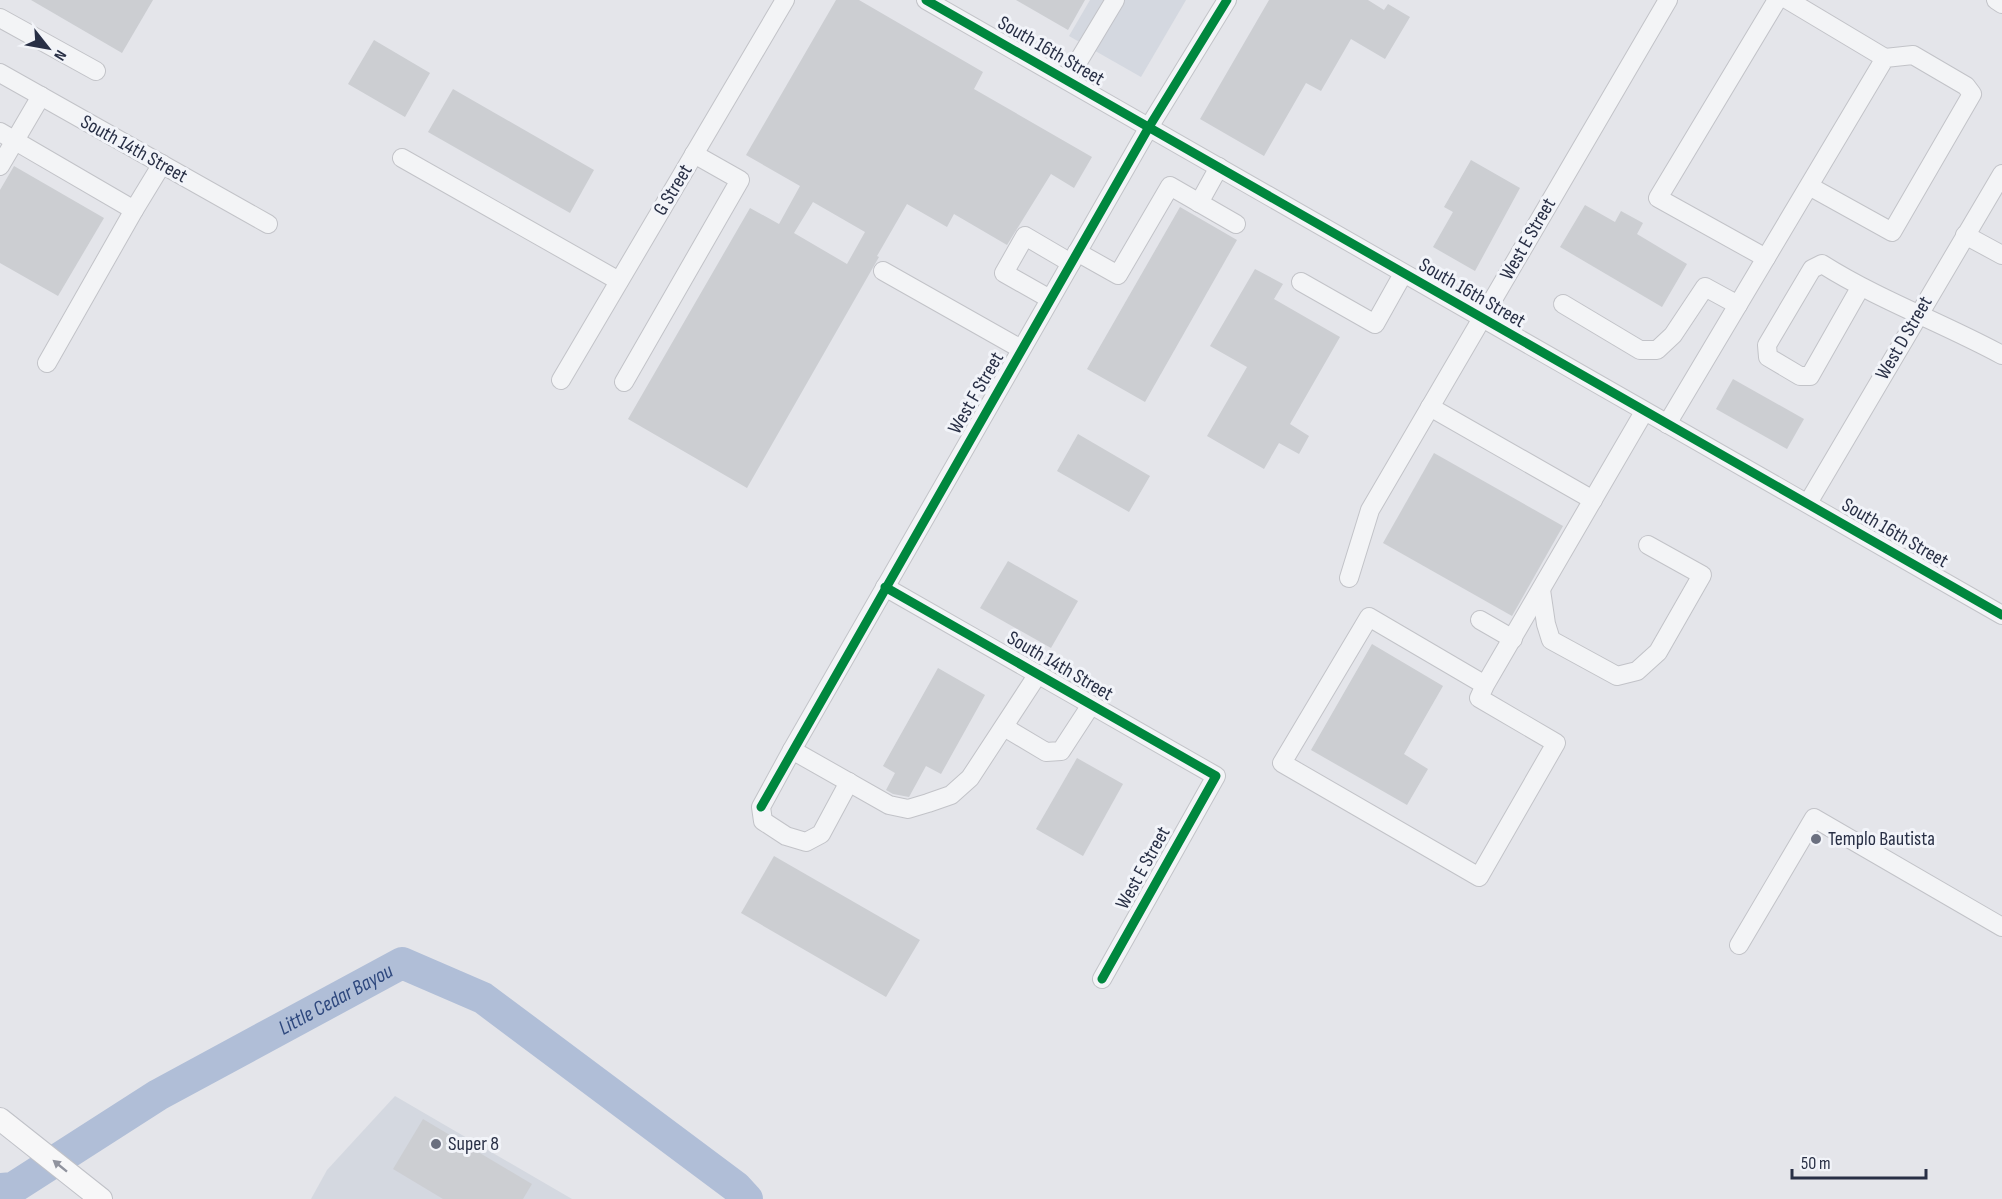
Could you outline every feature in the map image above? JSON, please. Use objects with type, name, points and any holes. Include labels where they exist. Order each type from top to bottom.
[{"type":"main road","points":[[0,1119],[101,1199]]},
{"type":"street","name":"G Street","points":[[561,380],[785,0]]},
{"type":"street","name":"South 16th Street","points":[[926,0],[1481,320],[2002,615]]},
{"type":"street","points":[[1067,80],[1115,0]]},
{"type":"street","name":"West F Street","points":[[849,782],[821,834],[806,842],[786,836],[764,821],[761,807],[792,750],[1149,127],[1227,0]]},
{"type":"street","name":"West E Street","points":[[1349,578],[1370,510],[1668,0]]},
{"type":"street","points":[[1766,258],[1659,198],[1777,0]]},
{"type":"street","points":[[1788,0],[1885,58],[1913,55],[1966,86],[1972,94],[1892,232],[1809,186]]},
{"type":"street","points":[[1996,0],[2002,4]]},
{"type":"street","points":[[0,18],[96,71]]},
{"type":"street","points":[[1667,424],[1885,58]]},
{"type":"street","name":"South 14th Street","points":[[0,73],[268,224]]},
{"type":"street","points":[[0,166],[7,136],[41,96]]},
{"type":"street","points":[[7,136],[134,210]]},
{"type":"street","points":[[624,382],[740,180],[694,154]]},
{"type":"street","points":[[402,158],[619,280]]},
{"type":"street","points":[[47,363],[162,164]]},
{"type":"street","points":[[1199,203],[1219,167]]},
{"type":"street","name":"West D Street","points":[[1808,504],[2002,174]]},
{"type":"street","points":[[1050,299],[1004,273],[1025,236],[1119,275],[1170,186],[1236,224]]},
{"type":"street","points":[[1965,235],[2002,255]]},
{"type":"street","points":[[1860,288],[1810,376],[1800,376],[1768,357],[1767,345],[1812,269],[1822,264],[1860,288],[1919,313],[2002,355]]},
{"type":"street","points":[[884,271],[1021,349]]},
{"type":"street","points":[[1301,282],[1375,324],[1403,274]]},
{"type":"street","points":[[1563,304],[1640,350],[1658,350],[1673,335],[1705,287],[1738,305]]},
{"type":"street","points":[[1430,407],[1593,500]]},
{"type":"street","points":[[1485,685],[1368,617],[1282,763],[1479,876],[1556,743],[1479,698],[1644,412]]},
{"type":"street","points":[[1541,590],[1551,640],[1617,676],[1637,670],[1659,652],[1702,575],[1648,545]]},
{"type":"street","name":"South 14th Street","points":[[885,587],[1216,776]]},
{"type":"street","points":[[1480,621],[1513,639]]},
{"type":"street","points":[[792,750],[889,804],[908,808],[951,795],[970,778],[1038,674]]},
{"type":"street","points":[[1004,727],[1046,752],[1061,751],[1091,705]]},
{"type":"street","name":"West E Street","points":[[1102,979],[1216,776]]},
{"type":"street","points":[[1739,945],[1814,818],[2002,927]]},
{"type":"shaded area","points":[[1090,0],[1186,0],[1141,77],[1069,36]]},
{"type":"shaded area","points":[[395,1096],[572,1199],[311,1199],[327,1170]]},
{"type":"building","points":[[31,0],[153,0],[122,53]]},
{"type":"building","points":[[836,0],[859,0],[983,72],[974,89],[1092,157],[1074,188],[1051,174],[1007,245],[954,214],[947,227],[907,204],[747,488],[628,419],[750,208],[779,224],[800,186],[746,155]],"holes":[[[813,202],[865,232],[847,264],[794,233]]]},
{"type":"building","points":[[1016,0],[1085,0],[1068,30]]},
{"type":"building","points":[[1269,0],[1368,0],[1384,10],[1388,4],[1410,17],[1385,59],[1351,39],[1321,91],[1306,83],[1264,156],[1200,119]]},
{"type":"building","points":[[374,40],[430,73],[405,117],[348,84]]},
{"type":"building","points":[[453,89],[594,170],[570,213],[428,132]]},
{"type":"building","points":[[1471,160],[1520,188],[1475,271],[1433,247],[1453,212],[1444,207]]},
{"type":"building","points":[[14,166],[104,218],[58,296],[0,263],[0,190]]},
{"type":"building","points":[[1585,205],[1615,222],[1621,211],[1643,223],[1637,234],[1687,264],[1662,307],[1560,247]]},
{"type":"building","points":[[1180,207],[1237,240],[1145,402],[1087,369]]},
{"type":"building","points":[[1255,269],[1283,284],[1274,299],[1340,337],[1290,424],[1309,436],[1299,454],[1279,443],[1264,469],[1207,436],[1247,367],[1210,346]]},
{"type":"building","points":[[1733,379],[1804,419],[1787,449],[1716,409]]},
{"type":"building","points":[[1078,434],[1150,476],[1129,512],[1057,471]]},
{"type":"building","points":[[1434,453],[1563,526],[1512,616],[1383,543]]},
{"type":"building","points":[[1008,561],[1078,601],[1051,648],[980,608]]},
{"type":"building","points":[[1372,644],[1443,686],[1404,754],[1428,769],[1407,805],[1311,750]]},
{"type":"building","points":[[938,668],[985,695],[941,774],[926,766],[909,797],[893,794],[886,790],[895,773],[883,766]]},
{"type":"building","points":[[1077,758],[1123,784],[1083,856],[1036,829]]},
{"type":"building","points":[[774,856],[920,940],[886,997],[741,913]]},
{"type":"building","name":"Super 8","points":[[423,1119],[532,1184],[523,1199],[443,1199],[393,1169]]},
{"type":"waterway","name":"Little Cedar Bayou","points":[[0,1189],[13,1188],[158,1095],[402,963],[483,998],[736,1187],[747,1199]]},
{"type":"cycle path","points":[[926,0],[2002,615]]},
{"type":"cycle path","points":[[761,807],[1149,127],[1227,0]]},
{"type":"cycle path","points":[[885,587],[1216,776],[1102,979]]},
{"type":"place","name":"Templo Bautista","points":[[1816,839]]},
{"type":"place","name":"Super 8","points":[[436,1144]]}]
